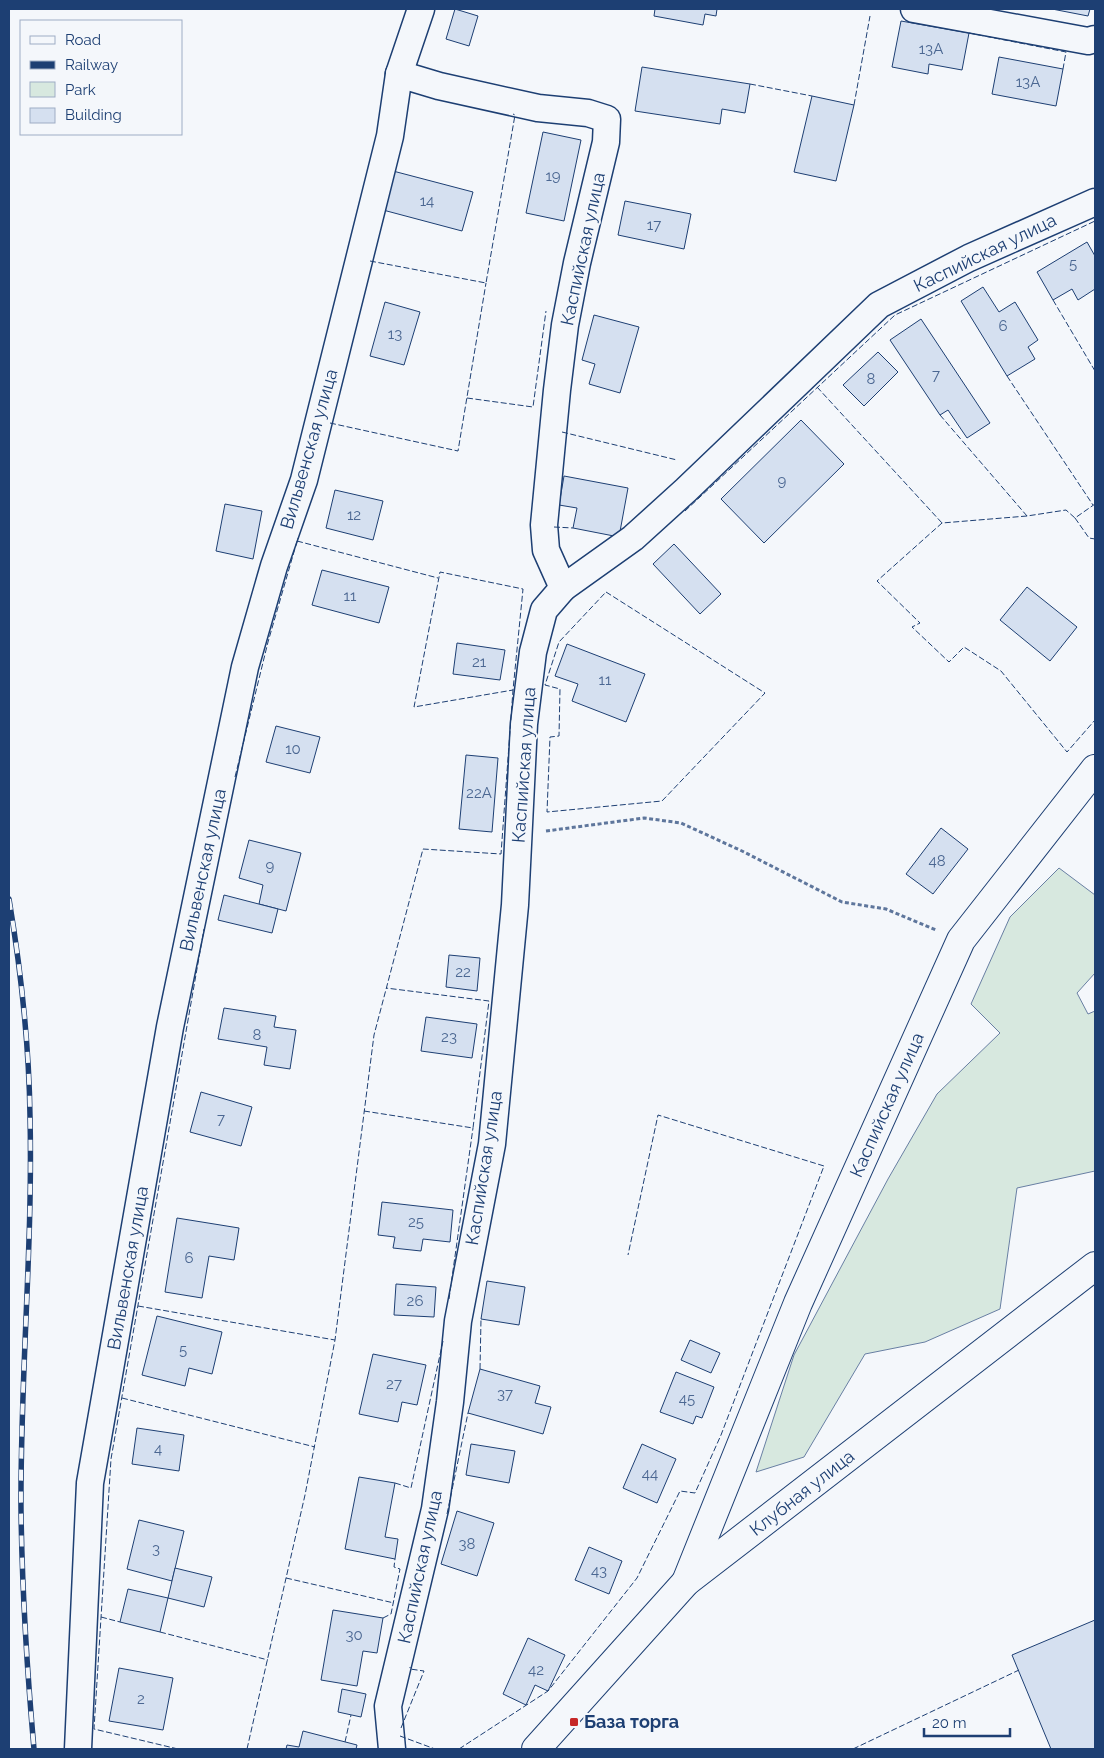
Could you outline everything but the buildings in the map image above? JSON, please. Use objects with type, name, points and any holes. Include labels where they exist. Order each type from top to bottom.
[{"type":"street","name":"Вильвенская улица","points":[[78,1749],[90,1483],[170,1028],[245,667],[274,566],[304,480],[390,136],[399,74],[421,9]]},
{"type":"street","points":[[914,9],[1088,41],[1095,39]]},
{"type":"street","name":"Каспийская улица","points":[[399,74],[439,86],[538,108],[588,113],[607,119],[606,142],[577,263],[565,325],[544,525],[546,550],[563,588]]},
{"type":"street","name":"Каспийская улица","points":[[392,1749],[388,1706],[435,1509],[450,1402],[458,1321],[492,1144],[515,905],[524,724],[533,652],[544,610],[563,588],[633,538],[686,490],[879,305],[969,258],[1095,202]]},
{"type":"street","name":"Каспийская улица","points":[[686,1582],[798,1303],[961,940],[1095,768]]},
{"type":"street","name":"Клубная улица","points":[[536,1749],[686,1582],[1095,1266]]},
{"type":"path","points":[[518,834],[644,818],[682,823],[842,902],[886,909],[961,940]]},
{"type":"green space","points":[[1059,868],[1095,895],[1095,973],[1077,993],[1088,1014],[1095,1011],[1095,1171],[1017,1188],[1000,1309],[925,1342],[865,1354],[804,1457],[756,1472],[794,1355],[888,1179],[937,1094],[1000,1033],[971,1004],[1010,917]]},
{"type":"railway","points":[[9,899],[24,1007],[29,1089],[30,1214],[22,1411],[21,1510],[25,1630],[34,1749]]},
{"type":"fence","points":[[854,105],[870,16]]},
{"type":"fence","points":[[969,33],[1066,52],[1063,69]]},
{"type":"fence","points":[[750,84],[812,96]]},
{"type":"fence","points":[[370,261],[486,283],[515,115],[513,114]]},
{"type":"fence","points":[[685,511],[895,315],[1095,221]]},
{"type":"fence","points":[[330,423],[458,451],[486,283]]},
{"type":"fence","points":[[1053,300],[1095,371]]},
{"type":"fence","points":[[467,398],[533,407],[546,311]]},
{"type":"fence","points":[[1007,376],[1093,505]]},
{"type":"fence","points":[[817,387],[942,523]]},
{"type":"fence","points":[[940,415],[1027,516],[1066,510],[1075,518],[1095,504]]},
{"type":"fence","points":[[562,432],[677,460]]},
{"type":"fence","points":[[1027,516],[942,523],[877,581],[920,623],[912,627],[949,662],[964,647],[1001,671],[1067,752],[1095,720]]},
{"type":"fence","points":[[1075,518],[1089,538],[1095,539]]},
{"type":"fence","points":[[554,527],[573,528]]},
{"type":"fence","points":[[235,777],[268,642],[298,538]]},
{"type":"fence","points":[[297,541],[438,578]]},
{"type":"fence","points":[[247,1749],[305,1495],[335,1340],[374,1035],[423,849],[501,854],[513,690],[523,589],[440,572],[414,707],[513,690]]},
{"type":"fence","points":[[606,592],[765,693],[662,801],[547,812],[550,737],[559,736],[560,689],[545,685],[559,642],[606,592]]},
{"type":"fence","points":[[178,1749],[94,1729],[111,1459],[204,929]]},
{"type":"fence","points":[[364,1111],[473,1128],[489,1001],[386,988]]},
{"type":"fence","points":[[459,1749],[548,1691],[637,1578],[680,1491],[695,1493],[721,1435],[824,1166],[658,1115],[628,1255]]},
{"type":"fence","points":[[449,1299],[473,1128]]},
{"type":"fence","points":[[138,1306],[335,1340]]},
{"type":"fence","points":[[480,1369],[481,1319]]},
{"type":"fence","points":[[395,1483],[411,1488],[443,1341]]},
{"type":"fence","points":[[122,1398],[315,1447]]},
{"type":"fence","points":[[447,1514],[468,1413]]},
{"type":"fence","points":[[383,1618],[391,1614],[400,1569],[394,1567],[395,1559]]},
{"type":"fence","points":[[286,1578],[394,1603]]},
{"type":"fence","points":[[101,1617],[120,1622]]},
{"type":"fence","points":[[160,1632],[268,1660]]},
{"type":"fence","points":[[401,1728],[424,1671],[410,1669],[410,1667]]},
{"type":"fence","points":[[853,1749],[1019,1670]]},
{"type":"fence","points":[[345,1742],[351,1715]]},
{"type":"fence","points":[[400,1736],[435,1749]]},
{"type":"place","name":"База торга","points":[[574,1722]]}]
